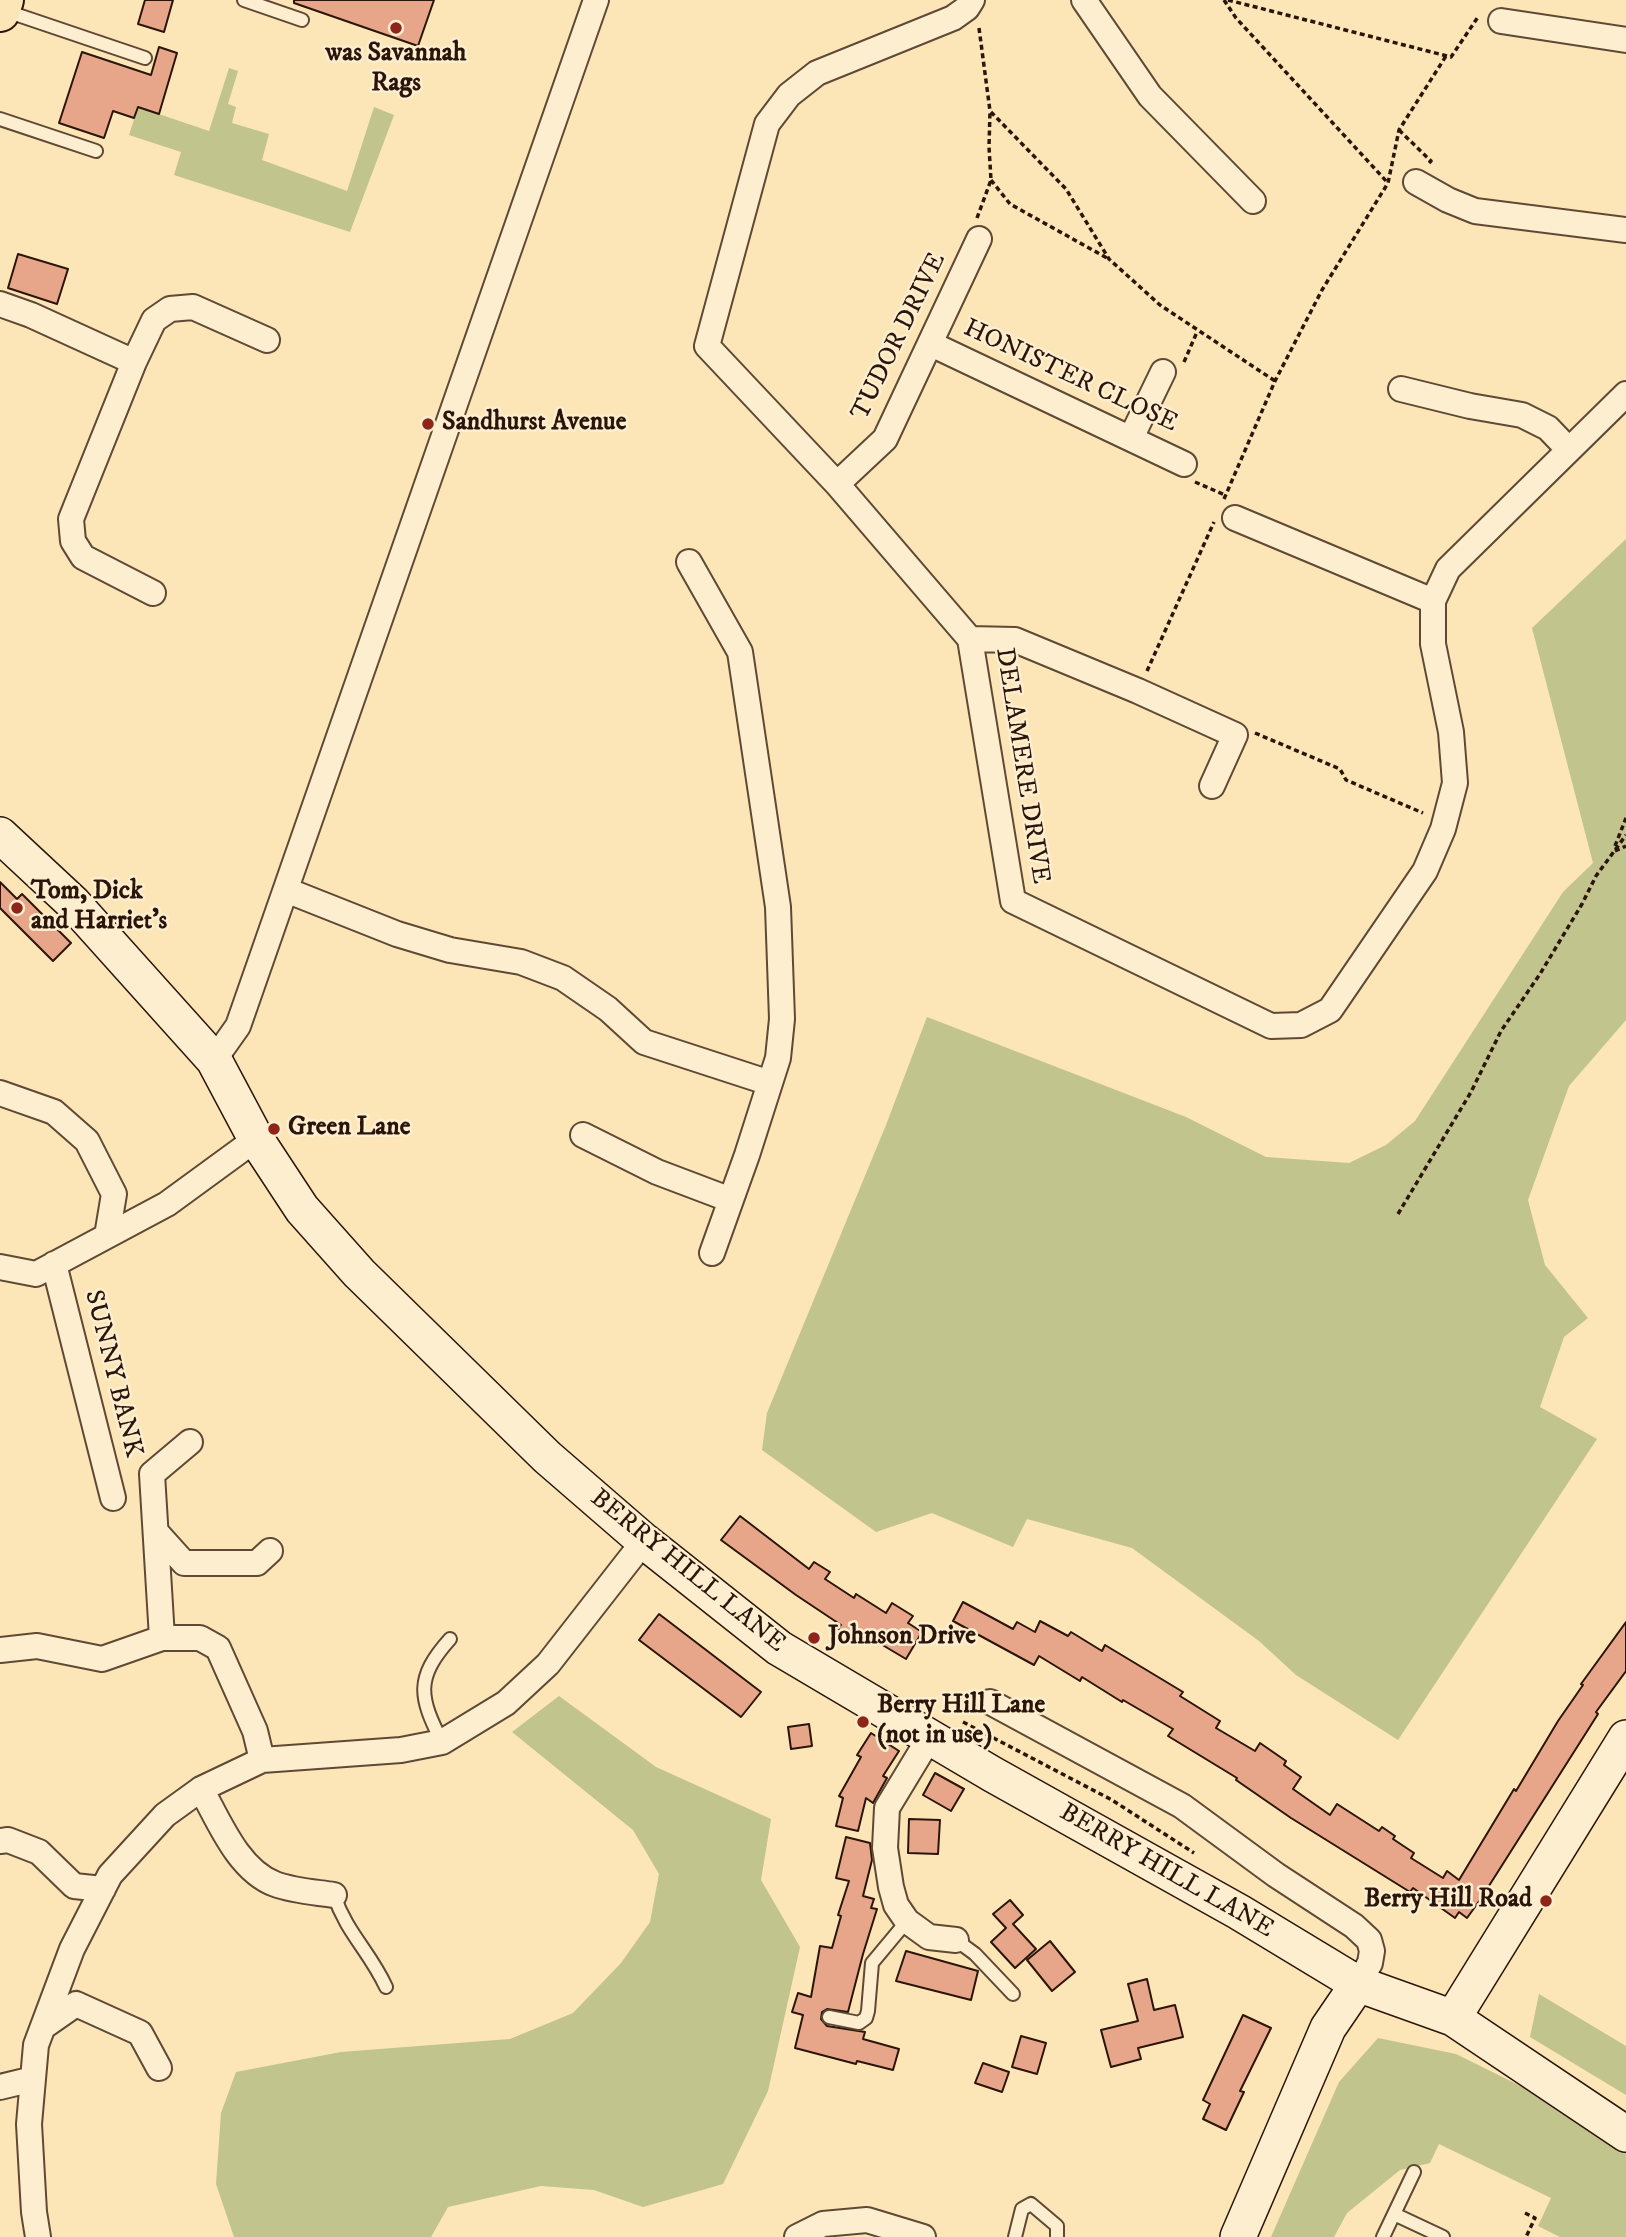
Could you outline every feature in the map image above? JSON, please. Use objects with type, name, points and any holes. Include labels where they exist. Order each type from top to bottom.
[{"type":"highway","points":[[0,11],[4,0]]},
{"type":"street","points":[[214,1060],[238,1027],[596,0]]},
{"type":"street","points":[[1084,0],[1150,96],[1253,201]]},
{"type":"street","name":"DELAMERE DRIVE","points":[[970,4],[953,18],[817,73],[789,95],[767,124],[707,346],[837,484],[970,639],[1013,901],[1271,1026],[1301,1025],[1330,1010],[1425,871],[1444,822],[1454,783],[1451,732],[1433,644],[1433,601],[1448,569],[1626,394]]},
{"type":"street","points":[[1501,21],[1626,40]]},
{"type":"street","points":[[1416,181],[1448,200],[1475,211],[1626,230]]},
{"type":"street","name":"TUDOR DRIVE","points":[[837,484],[885,439],[979,239]]},
{"type":"street","points":[[0,304],[134,362]]},
{"type":"street","points":[[153,593],[83,557],[73,541],[71,519],[134,362],[153,320],[170,309],[193,307],[267,340]]},
{"type":"street","name":"HONISTER CLOSE","points":[[931,344],[1184,464]]},
{"type":"street","points":[[1131,438],[1163,373]]},
{"type":"street","points":[[1401,388],[1470,406],[1522,415],[1548,428],[1569,450]]},
{"type":"street","points":[[1225,511],[1433,601]]},
{"type":"street","points":[[689,562],[740,652],[778,907],[782,1019],[778,1058],[712,1253]]},
{"type":"street","points":[[970,639],[1015,640],[1235,735],[1212,786]]},
{"type":"street","name":"BERRY HILL LANE","points":[[0,835],[73,903],[214,1060],[256,1139],[302,1209],[359,1273],[547,1457],[644,1541],[779,1648],[992,1774],[1239,1912],[1358,1984],[1453,2018],[1626,2134]]},
{"type":"street","points":[[286,890],[397,934],[450,950],[521,962],[563,978],[608,1009],[644,1042],[770,1083]]},
{"type":"street","points":[[0,1093],[54,1112],[87,1141],[114,1194],[107,1236]]},
{"type":"street","points":[[583,1135],[657,1172],[731,1200]]},
{"type":"street","points":[[0,1268],[36,1274],[167,1205],[256,1139]]},
{"type":"street","name":"SUNNY BANK","points":[[54,1264],[113,1498]]},
{"type":"street","points":[[162,1638],[152,1474],[190,1442]]},
{"type":"street","points":[[157,1533],[184,1563],[257,1563],[271,1550]]},
{"type":"street","points":[[38,2237],[29,2124],[36,2045],[72,1949],[110,1875],[165,1815],[201,1789],[262,1760],[401,1750],[442,1742],[506,1703],[548,1664],[644,1541]]},
{"type":"street","points":[[0,1650],[37,1646],[102,1659],[162,1638],[200,1638],[218,1648],[255,1731],[262,1760]]},
{"type":"street","points":[[990,1702],[1182,1806],[1276,1875],[1362,1932],[1369,1940],[1372,1956],[1358,1984],[1328,2028],[1238,2237]]},
{"type":"street","points":[[930,1737],[887,1808],[885,1849],[896,1905],[907,1921],[929,1937],[956,1940]]},
{"type":"street","points":[[1453,2018],[1626,1738]]},
{"type":"street","points":[[201,1789],[233,1846],[250,1867],[271,1883],[334,1895]]},
{"type":"street","points":[[0,1841],[8,1840],[39,1852],[74,1885],[103,1889]]},
{"type":"street","points":[[43,2027],[76,2004],[139,2033],[159,2068]]},
{"type":"street","points":[[0,2087],[33,2079]]},
{"type":"street","points":[[797,2237],[823,2224],[867,2220],[923,2237]]},
{"type":"lane","points":[[244,0],[302,20]]},
{"type":"lane","points":[[0,11],[145,58]]},
{"type":"lane","points":[[0,119],[96,151]]},
{"type":"lane","points":[[442,1742],[425,1702],[424,1685],[434,1657],[450,1639]]},
{"type":"lane","points":[[334,1895],[341,1916],[369,1955],[386,1987]]},
{"type":"lane","points":[[829,2017],[859,2023],[866,2018],[869,2011],[872,1964],[907,1921]]},
{"type":"lane","points":[[956,1940],[975,1954],[1013,1994]]},
{"type":"lane","points":[[1383,2237],[1414,2172]]},
{"type":"lane","points":[[1015,2237],[1022,2209],[1031,2204],[1057,2227],[1057,2237]]},
{"type":"lane","points":[[1394,2214],[1443,2237]]},
{"type":"path","points":[[1226,0],[1451,57],[1478,17],[1501,21]]},
{"type":"path","points":[[1226,0],[1236,18],[1388,183]]},
{"type":"path","points":[[970,4],[979,26],[990,111],[992,180],[975,221],[979,239]]},
{"type":"path","points":[[1138,691],[1225,511],[1275,381],[1322,290],[1388,183],[1399,130],[1446,56]]},
{"type":"path","points":[[990,111],[1066,189],[1109,259]]},
{"type":"path","points":[[1399,130],[1430,162],[1416,181]]},
{"type":"path","points":[[992,180],[1010,204],[1109,259],[1160,305],[1275,381]]},
{"type":"path","points":[[1235,735],[1239,726],[1340,769],[1346,780],[1444,822]]},
{"type":"path","points":[[1613,852],[1626,818]]},
{"type":"path","points":[[1398,1214],[1471,1093],[1502,1031],[1540,974],[1596,876],[1626,835]]},
{"type":"path","points":[[1613,852],[1626,846]]},
{"type":"path","points":[[1525,2213],[1535,2218],[1526,2237]]},
{"type":"green space","points":[[229,68],[238,71],[228,104],[236,107],[232,123],[269,134],[262,160],[347,191],[374,107],[394,115],[350,232],[174,175],[181,152],[129,135],[138,107],[209,131]]},
{"type":"green space","points":[[1626,539],[1626,1020],[1569,1086],[1528,1200],[1545,1265],[1588,1318],[1564,1337],[1540,1407],[1597,1439],[1398,1740],[1296,1675],[1259,1641],[1132,1548],[1027,1519],[1013,1547],[932,1513],[876,1532],[762,1450],[767,1413],[886,1125],[927,1017],[1186,1117],[1266,1157],[1349,1163],[1386,1145],[1415,1121],[1563,892],[1593,863],[1532,628]]},
{"type":"green space","points":[[559,1696],[656,1767],[771,1819],[761,1880],[800,1947],[768,2091],[723,2184],[643,2207],[594,2190],[541,2186],[448,2207],[431,2237],[234,2237],[216,2184],[221,2113],[236,2072],[341,2052],[510,2039],[573,2013],[621,1963],[650,1922],[659,1874],[633,1830],[512,1732]]},
{"type":"green space","points":[[1539,1994],[1626,2046],[1626,2095],[1530,2037]]},
{"type":"green space","points":[[1378,2038],[1456,2054],[1571,2111],[1626,2149],[1626,2237],[1560,2237],[1538,2226],[1551,2198],[1439,2144],[1430,2163],[1400,2170],[1347,2213],[1334,2237],[1271,2237],[1339,2082]]},
{"type":"building","points":[[145,0],[173,0],[164,32],[138,24]]},
{"type":"building","name":"was Savannah Rags","points":[[294,0],[434,0],[418,46],[294,3]]},
{"type":"building","points":[[159,47],[177,53],[159,114],[138,107],[134,118],[113,111],[104,138],[59,123],[82,52],[151,75]]},
{"type":"building","points":[[18,254],[68,269],[57,304],[8,288]]},
{"type":"building","points":[[0,882],[17,899],[22,894],[71,943],[53,961],[0,908]]},
{"type":"building","points":[[740,1516],[809,1569],[814,1562],[830,1572],[825,1579],[854,1598],[856,1594],[886,1613],[892,1603],[913,1616],[908,1623],[922,1632],[906,1659],[864,1634],[859,1642],[838,1629],[841,1625],[721,1540]]},
{"type":"building","points":[[963,1602],[1013,1629],[1017,1622],[1035,1632],[1040,1621],[1068,1636],[1071,1632],[1102,1651],[1105,1645],[1183,1692],[1180,1696],[1220,1721],[1216,1728],[1255,1751],[1260,1743],[1286,1761],[1284,1765],[1301,1777],[1293,1789],[1330,1815],[1337,1804],[1379,1831],[1382,1827],[1395,1836],[1393,1839],[1414,1853],[1411,1858],[1443,1878],[1447,1871],[1459,1880],[1514,1789],[1516,1791],[1583,1685],[1581,1684],[1626,1622],[1626,1671],[1596,1712],[1598,1714],[1480,1900],[1467,1918],[1459,1912],[1455,1918],[1413,1888],[1410,1892],[1291,1818],[1236,1780],[1237,1778],[1168,1736],[1173,1729],[1082,1677],[1080,1681],[1039,1656],[1034,1665],[953,1621]]},
{"type":"building","points":[[659,1614],[761,1692],[741,1717],[639,1640]]},
{"type":"building","points":[[809,1724],[812,1746],[791,1749],[788,1727]]},
{"type":"building","points":[[871,1733],[899,1751],[883,1776],[887,1778],[873,1803],[866,1798],[858,1831],[836,1826],[843,1798],[839,1796],[861,1757],[857,1755]]},
{"type":"building","points":[[935,1773],[964,1789],[951,1811],[923,1795]]},
{"type":"building","points":[[909,1819],[940,1820],[938,1854],[908,1853]]},
{"type":"building","points":[[846,1837],[870,1843],[872,1860],[863,1896],[874,1899],[871,1908],[877,1909],[848,2012],[827,2009],[822,2012],[821,2019],[827,2026],[865,2032],[863,2039],[899,2049],[893,2070],[857,2061],[856,2064],[795,2048],[803,2015],[792,2012],[798,1993],[811,1997],[820,1946],[832,1948],[841,1916],[838,1915],[849,1881],[836,1878]]},
{"type":"building","points":[[1010,1900],[1023,1915],[1013,1924],[1036,1949],[1015,1968],[991,1942],[1006,1928],[993,1914]]},
{"type":"building","points":[[1050,1941],[1075,1972],[1052,1991],[1027,1960]]},
{"type":"building","points":[[906,1951],[978,1971],[971,2000],[896,1981]]},
{"type":"building","points":[[1147,1979],[1154,2010],[1175,2005],[1183,2037],[1138,2048],[1141,2059],[1111,2067],[1101,2030],[1138,2021],[1128,1984]]},
{"type":"building","points":[[1243,2015],[1271,2028],[1240,2091],[1244,2092],[1226,2130],[1203,2119],[1210,2104],[1203,2100]]},
{"type":"building","points":[[1021,2036],[1046,2043],[1037,2074],[1012,2067]]},
{"type":"building","points":[[983,2063],[1009,2072],[1002,2092],[975,2083]]},
{"type":"place","name":"was Savannah Rags","points":[[396,28]]},
{"type":"place","name":"Sandhurst Avenue","points":[[428,424]]},
{"type":"place","name":"Tom, Dick and Harriet's","points":[[17,908]]},
{"type":"place","name":"Green Lane","points":[[274,1129]]},
{"type":"place","name":"Johnson Drive","points":[[814,1638]]},
{"type":"place","name":"Berry Hill Lane (not in use)","points":[[863,1722]]},
{"type":"place","name":"Berry Hill Road","points":[[1546,1901]]}]
